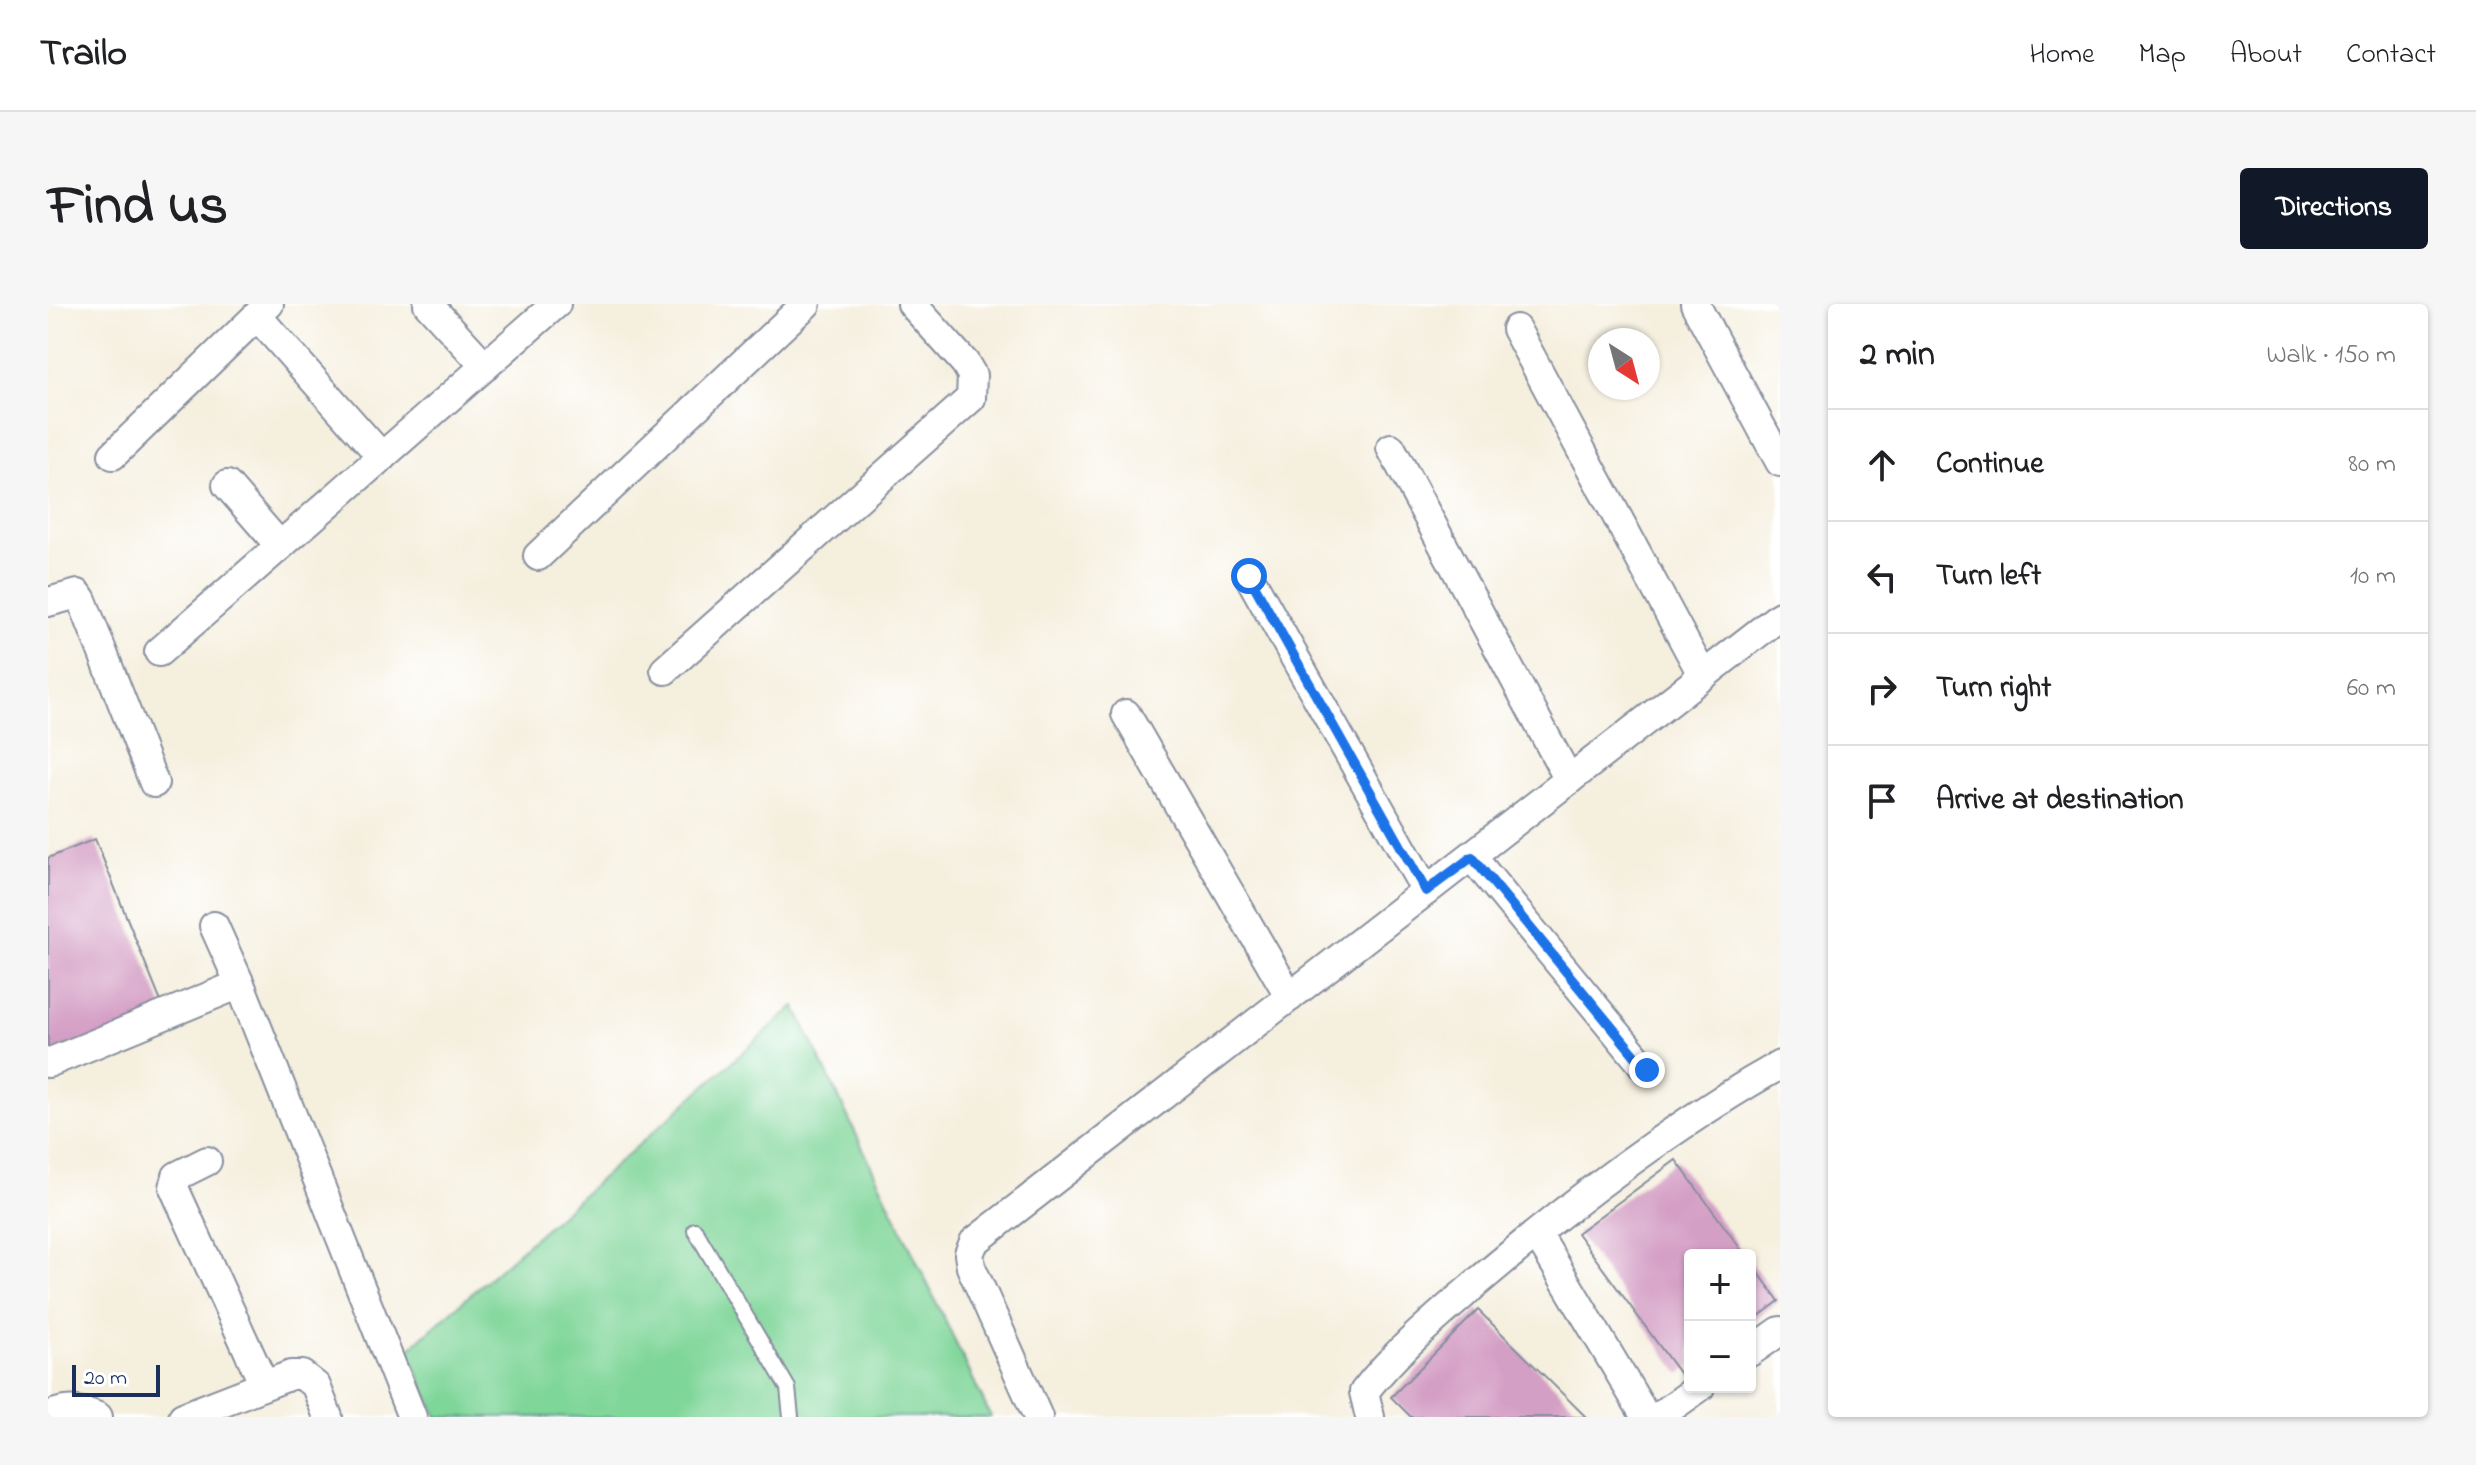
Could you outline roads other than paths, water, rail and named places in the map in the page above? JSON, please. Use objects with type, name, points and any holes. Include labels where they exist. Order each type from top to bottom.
[{"type":"street","points":[[428,304],[485,366]]},
{"type":"street","points":[[159,652],[556,304]]},
{"type":"street","points":[[538,556],[806,304]]},
{"type":"street","points":[[665,670],[971,398],[972,375],[965,363],[912,304]]},
{"type":"street","points":[[1695,304],[1780,462]]},
{"type":"street","points":[[113,455],[263,310],[382,457]]},
{"type":"street","points":[[1516,329],[1703,676]]},
{"type":"street","points":[[1391,448],[1569,780]]},
{"type":"street","points":[[227,485],[280,546]]},
{"type":"street","points":[[1249,576],[1426,891]]},
{"type":"street","points":[[48,602],[78,594],[82,600],[154,783]]},
{"type":"street","points":[[1038,1417],[971,1267],[969,1254],[974,1242],[1780,616]]},
{"type":"street","points":[[1126,714],[1290,997]]},
{"type":"street","points":[[1472,857],[1647,1070]]},
{"type":"street","points":[[214,926],[240,984],[412,1417]]},
{"type":"street","points":[[48,1063],[240,984]]},
{"type":"street","points":[[1370,1417],[1364,1392],[1390,1361],[1440,1315],[1537,1234],[1647,1151],[1780,1065]]},
{"type":"street","points":[[207,1161],[177,1176],[174,1188],[264,1385]]},
{"type":"street","points":[[1537,1234],[1646,1417]]},
{"type":"street","points":[[1756,1348],[1780,1331]]},
{"type":"street","points":[[183,1417],[291,1375],[302,1375],[316,1386],[328,1417]]},
{"type":"street","points":[[1658,1417],[1692,1393]]},
{"type":"street","points":[[48,1416],[67,1410],[82,1410],[98,1417]]},
{"type":"lane","points":[[695,1230],[788,1388],[791,1417]]}]
